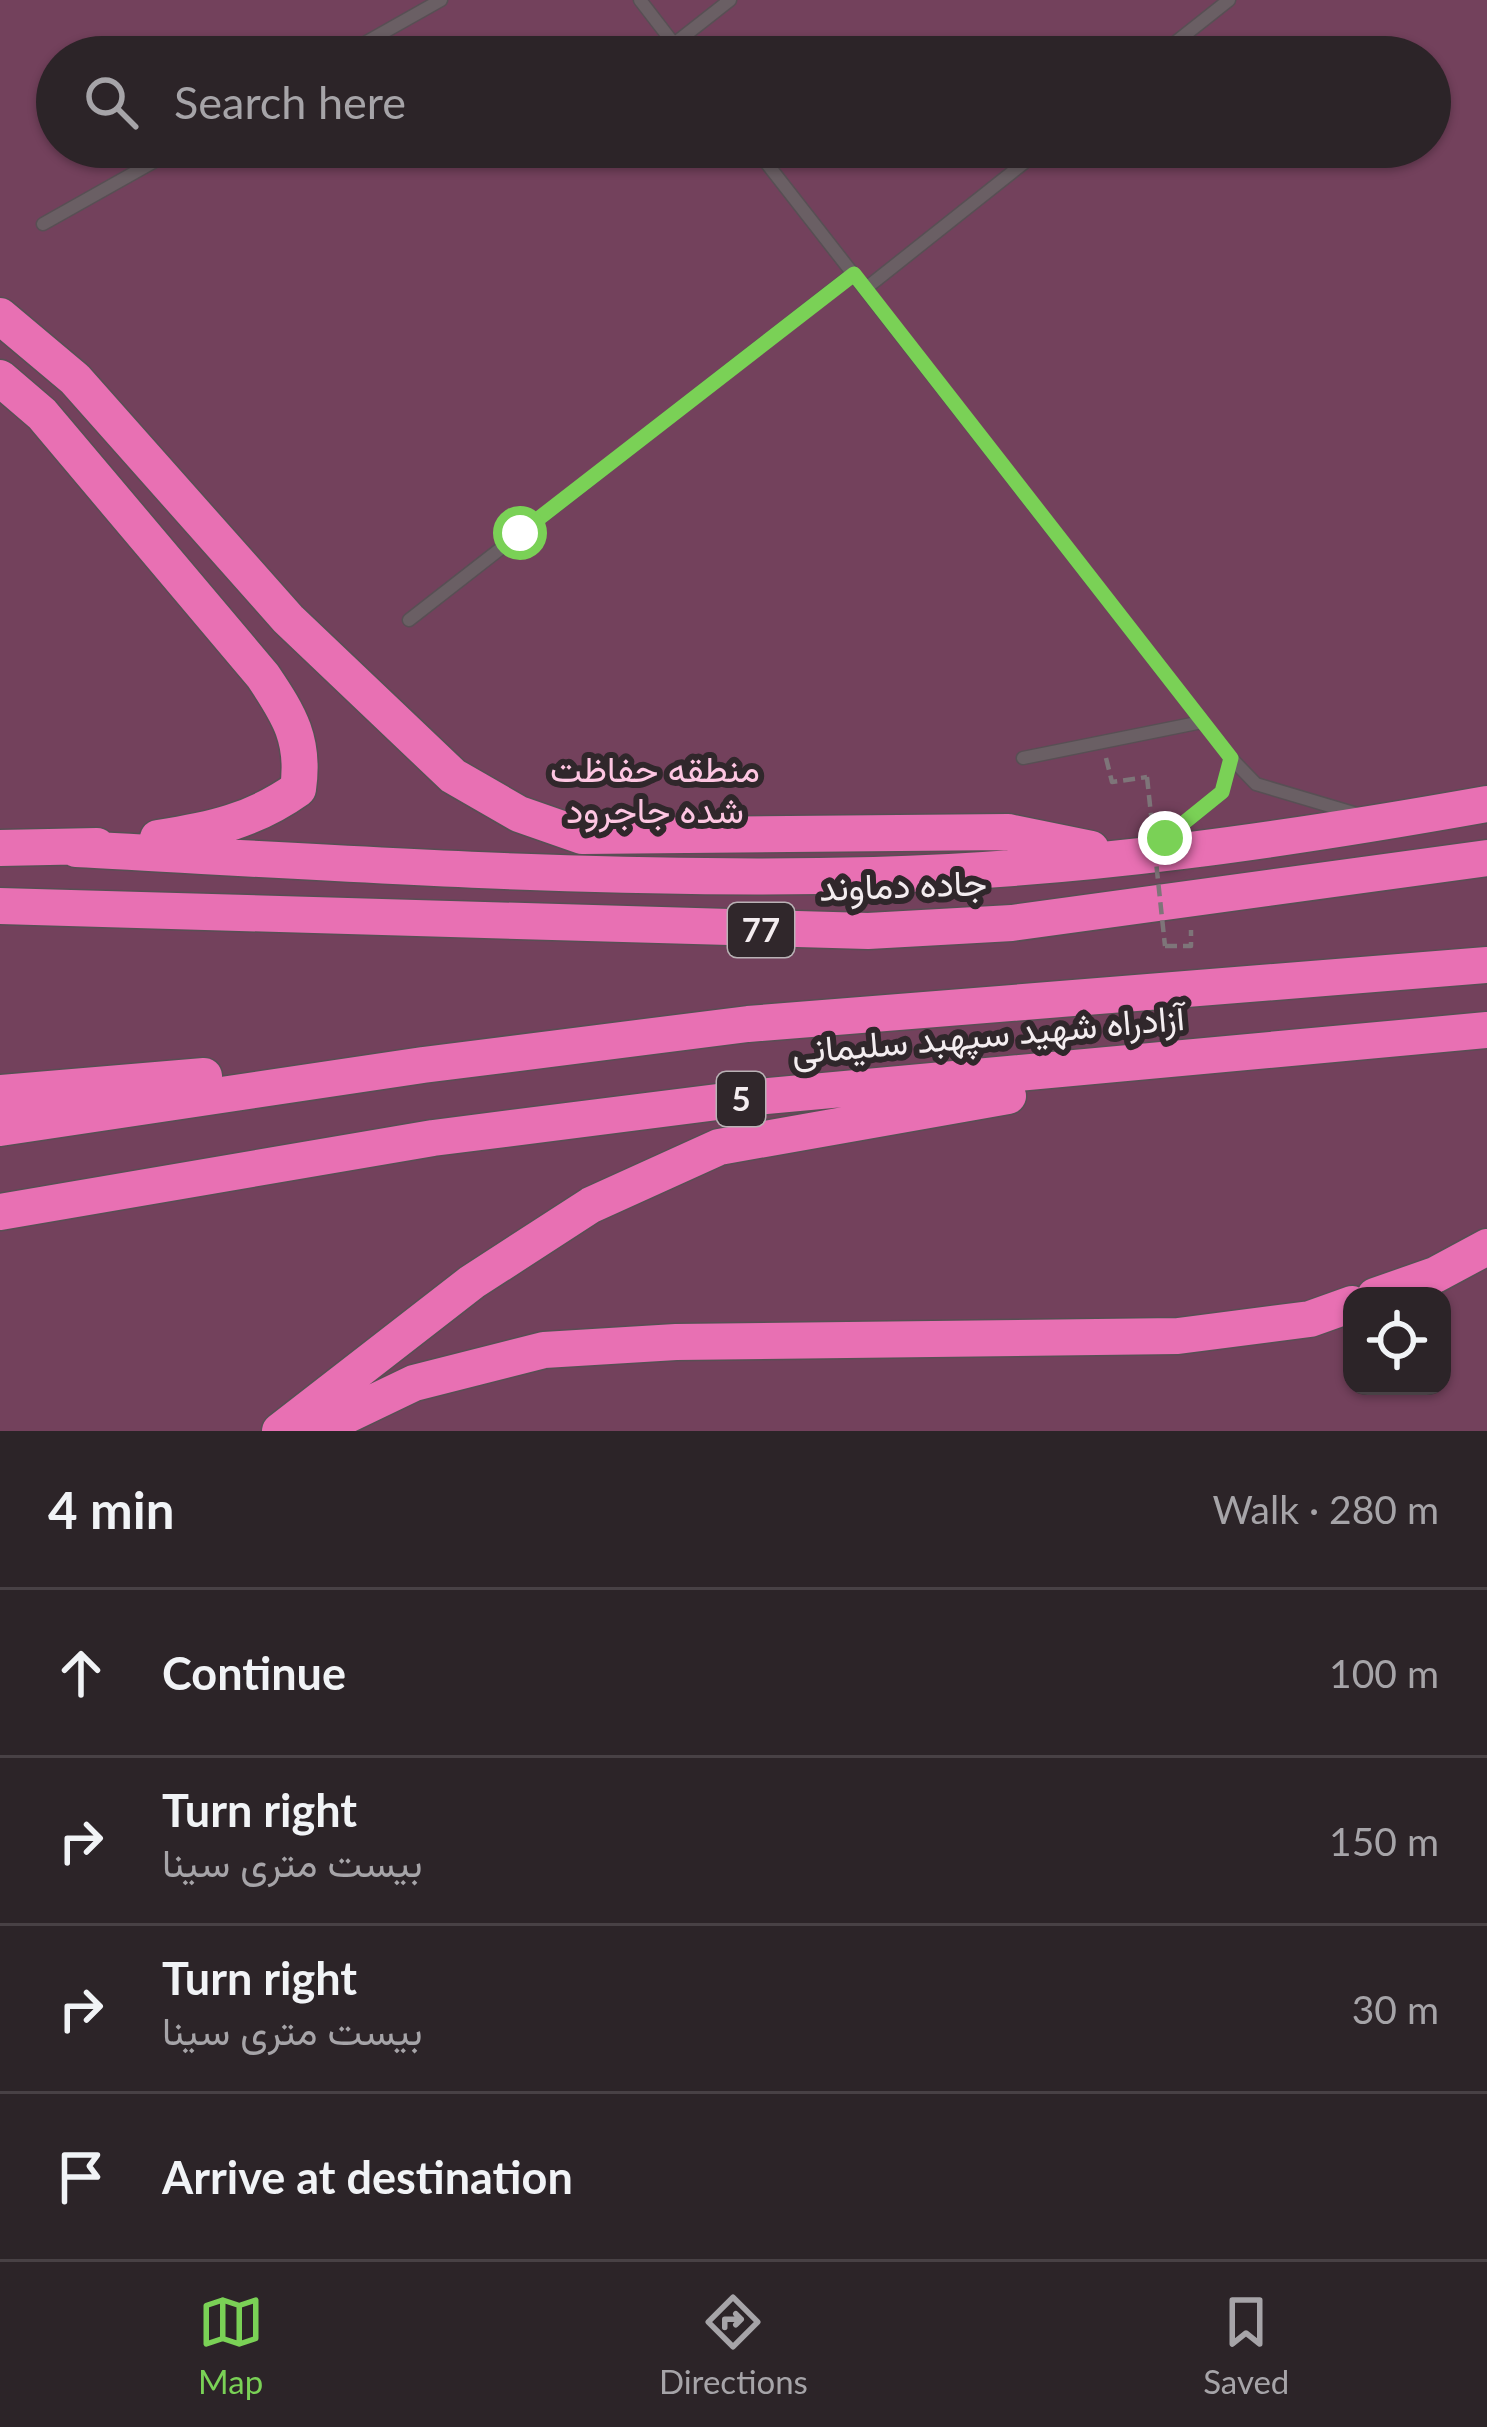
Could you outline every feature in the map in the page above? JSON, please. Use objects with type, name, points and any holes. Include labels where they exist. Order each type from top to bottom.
[{"type":"highway","points":[[0,316],[76,380],[288,619],[453,776],[519,814],[582,836],[1008,832],[1132,855]]},
{"type":"highway","points":[[0,378],[42,414],[263,676],[295,722],[303,755],[298,789],[268,811],[223,828],[76,849]]},
{"type":"highway","name":"جاده دماوند","points":[[76,849],[630,875],[873,875],[1015,869],[1391,821],[1487,804]]},
{"type":"highway","name":"77","points":[[0,848],[76,849]]},
{"type":"highway","name":"جاده دماوند","points":[[15,906],[868,932],[1012,923],[1487,858]]},
{"type":"highway","name":"آزادراه شهید سپهبد سلیمانی","points":[[0,1128],[423,1065],[748,1024],[1487,965]]},
{"type":"highway","name":"آزادراه شهید سپهبد سلیمانی","points":[[0,1212],[423,1140],[757,1097],[1487,1030]]},
{"type":"highway","points":[[280,1431],[472,1282],[590,1205],[719,1148],[1315,1046]]},
{"type":"highway","points":[[0,1093],[87,1082],[423,1065]]},
{"type":"highway","points":[[0,1237],[423,1140]]},
{"type":"highway","points":[[1401,1287],[1487,1247]]},
{"type":"highway","points":[[314,1431],[414,1383],[544,1350],[676,1342],[1178,1336],[1310,1319],[1343,1307]]},
{"type":"lane","points":[[377,36],[441,0]]},
{"type":"lane","points":[[640,0],[668,36]]},
{"type":"lane","points":[[684,36],[730,0]]},
{"type":"lane","points":[[1184,36],[1229,0]]},
{"type":"lane","points":[[43,224],[143,168]]},
{"type":"lane","points":[[771,168],[1231,758],[1256,784],[1391,821]]},
{"type":"lane","points":[[865,289],[1018,168]]},
{"type":"lane","points":[[409,620],[854,274]]},
{"type":"lane","points":[[1023,758],[1202,722]]},
{"type":"lane","points":[[1132,855],[1222,792],[1231,758]]},
{"type":"path","points":[[1112,782],[1148,777],[1165,946],[1191,946]]},
{"type":"green space","name":"منطقه حفاظت شده جاجرود","points":[[0,0],[1487,0],[1487,1431],[0,1431]]},
{"type":"route","points":[[520,533],[854,274],[1231,758],[1222,792],[1165,838]]}]
